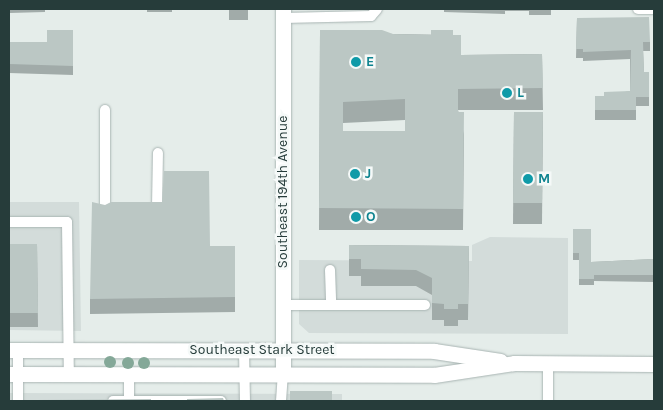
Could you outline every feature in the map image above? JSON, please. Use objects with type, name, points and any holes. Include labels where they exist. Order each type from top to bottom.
[{"type":"main road","name":"Southeast 194th Avenue","points":[[283,13],[283,375]]},
{"type":"main road","name":"Southeast Stark Street","points":[[13,350],[434,351],[514,363],[654,364]]},
{"type":"main road","name":"Southeast Stark Street","points":[[13,374],[434,375],[514,363]]},
{"type":"lane","points":[[283,13],[371,16],[377,9]]},
{"type":"lane","points":[[638,9],[654,9]]},
{"type":"lane","points":[[105,110],[105,213]]},
{"type":"lane","points":[[157,208],[158,153]]},
{"type":"lane","points":[[9,222],[68,222],[69,374]]},
{"type":"lane","points":[[330,270],[331,305]]},
{"type":"lane","points":[[283,305],[425,305]]},
{"type":"lane","points":[[13,350],[13,374],[18,401]]},
{"type":"lane","points":[[244,350],[245,401]]},
{"type":"lane","points":[[548,363],[548,401]]},
{"type":"lane","points":[[129,374],[129,400]]},
{"type":"lane","points":[[281,401],[283,375]]},
{"type":"lane","points":[[113,401],[221,401]]},
{"type":"shaded area","points":[[9,202],[79,202],[81,331],[9,330]]},
{"type":"shaded area","points":[[490,237],[568,238],[568,334],[309,333],[299,324],[299,260],[472,261],[472,245]]},
{"type":"shaded area","points":[[9,393],[342,394],[342,401],[9,401]]},
{"type":"building","points":[[649,17],[650,42],[643,42],[644,72],[649,72],[649,97],[636,97],[636,110],[595,110],[595,96],[604,96],[604,92],[630,91],[631,50],[583,52],[583,49],[576,49],[577,18]]},
{"type":"building","points":[[47,30],[73,30],[73,66],[9,64],[9,42],[47,42]]},
{"type":"building","points":[[320,30],[382,30],[393,34],[431,35],[431,30],[453,30],[453,35],[461,35],[461,55],[542,54],[543,88],[458,89],[458,112],[464,112],[463,209],[319,208]],"holes":[[[405,99],[405,131],[343,131],[343,102]]]},
{"type":"building","name":"M","points":[[514,112],[543,112],[542,203],[513,203]]},
{"type":"building","points":[[164,171],[209,171],[210,246],[235,246],[235,297],[90,299],[92,202],[105,205],[111,202],[162,202]]},
{"type":"building","points":[[573,229],[591,229],[591,262],[654,259],[654,275],[594,275],[594,279],[579,279],[579,253],[573,253]]},
{"type":"building","points":[[9,244],[37,244],[38,313],[9,313]]},
{"type":"building","points":[[349,245],[469,246],[468,304],[458,304],[458,309],[444,309],[444,304],[432,303],[432,278],[416,270],[361,269],[361,259],[349,259]]},
{"type":"building","points":[[290,391],[332,391],[332,401],[290,401]]},
{"type":"building","points":[[223,398],[224,401],[187,401],[187,399]]},
{"type":"building","points":[[151,399],[151,401],[37,401],[37,400]]},
{"type":"place","name":"E","points":[[356,62]]},
{"type":"place","name":"L","points":[[507,93]]},
{"type":"place","name":"J","points":[[355,174]]},
{"type":"place","name":"M","points":[[528,179]]},
{"type":"place","name":"O","points":[[356,217]]}]
